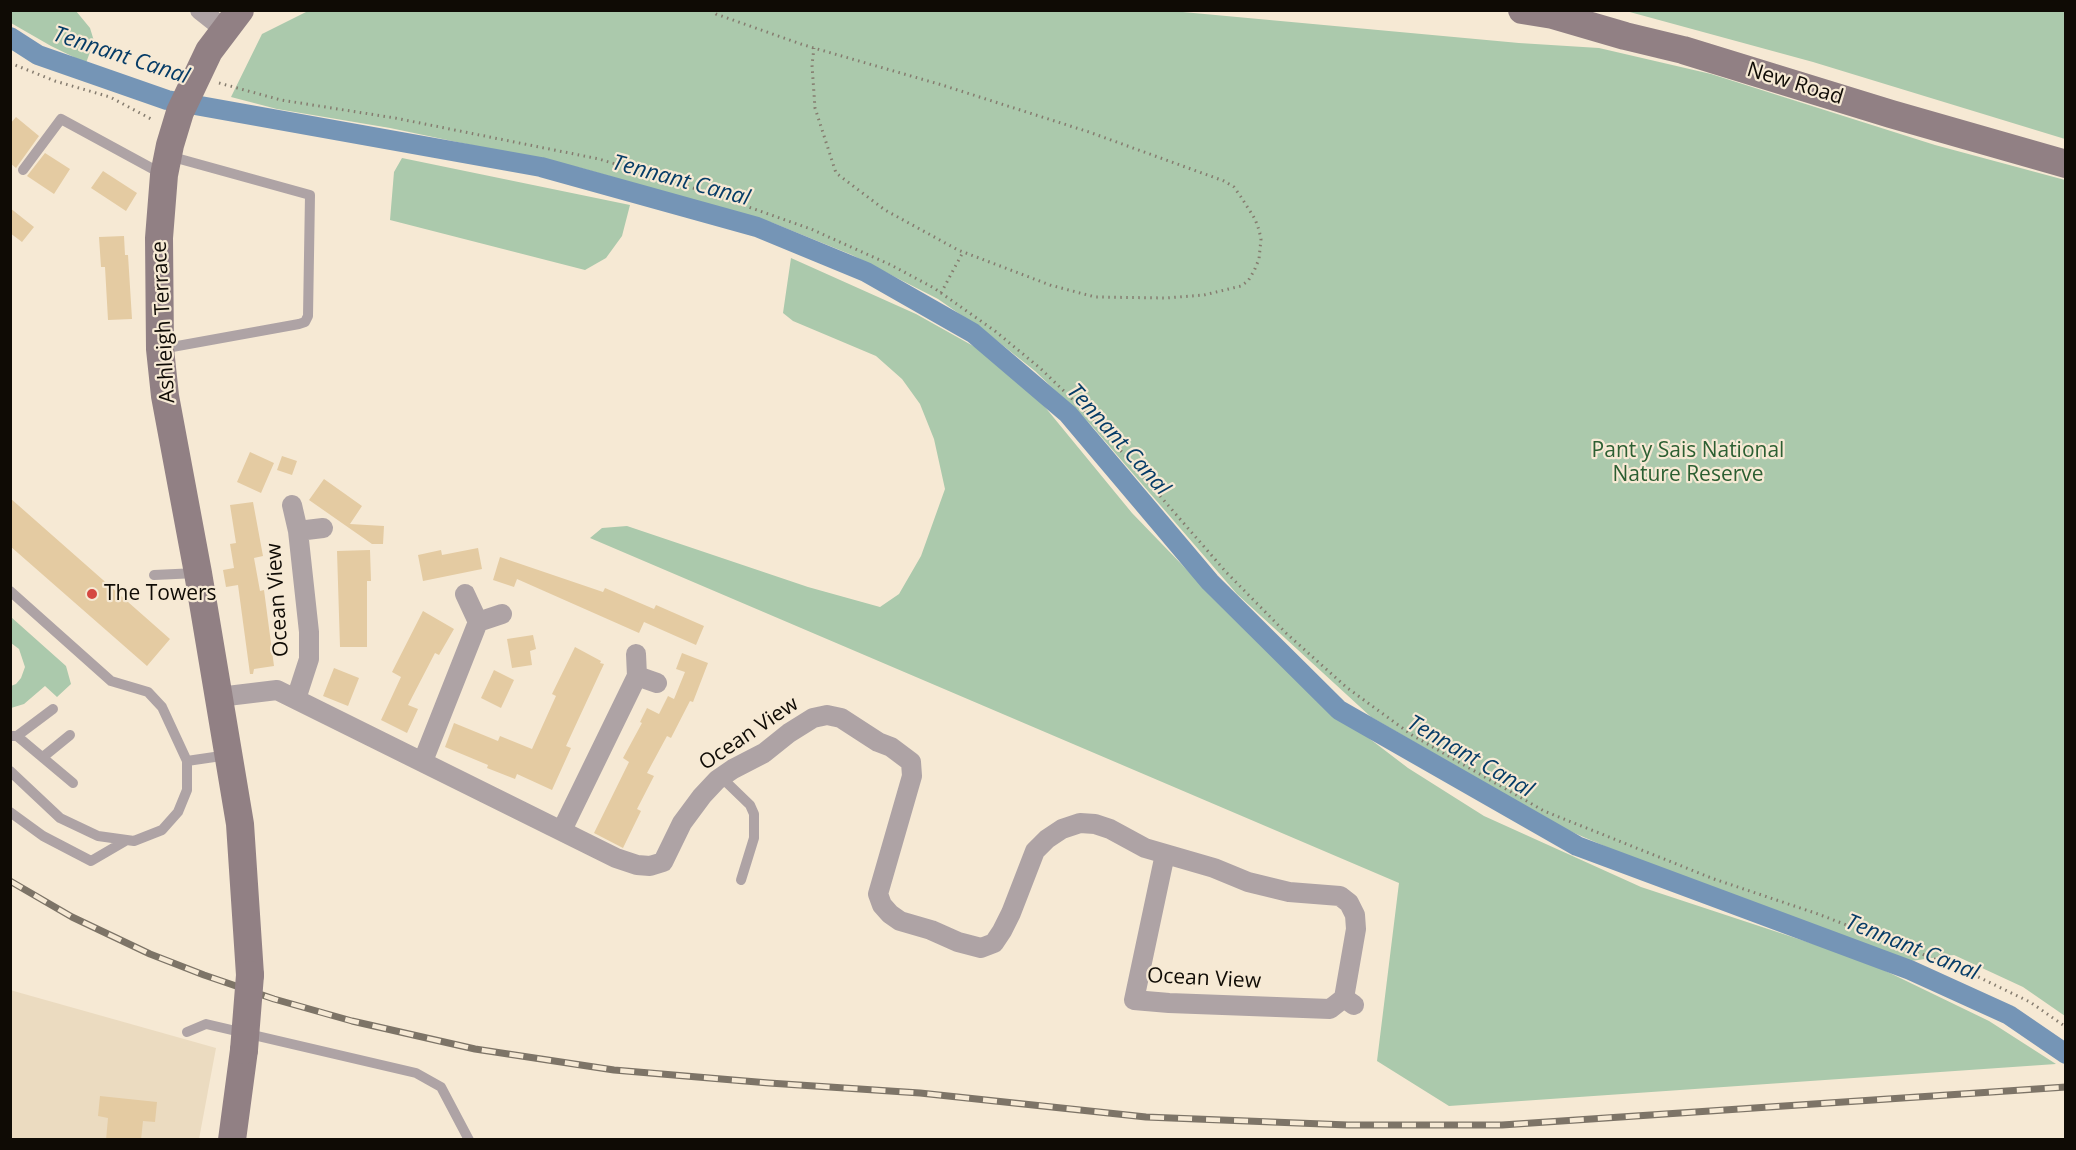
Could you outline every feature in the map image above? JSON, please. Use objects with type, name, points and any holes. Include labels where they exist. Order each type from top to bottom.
[{"type":"main road","name":"New Road","points":[[1522,10],[1554,15],[1683,50],[1891,114],[2066,164]]},
{"type":"main road","name":"Ashleigh Terrace","points":[[232,20],[209,51],[177,120],[166,165],[159,238],[160,349],[165,396],[198,573],[240,824],[250,975],[244,1050],[232,1140]]},
{"type":"street","points":[[200,10],[232,20]]},
{"type":"street","name":"Ocean View","points":[[292,506],[298,531],[309,632],[309,660],[296,699]]},
{"type":"street","name":"Ocean View","points":[[298,531],[323,528]]},
{"type":"street","points":[[423,761],[478,622],[465,594]]},
{"type":"street","points":[[478,622],[502,614]]},
{"type":"street","points":[[562,830],[637,676],[636,654]]},
{"type":"street","points":[[637,676],[657,683]]},
{"type":"street","name":"Ocean View","points":[[219,696],[277,690],[616,858],[638,866],[650,866],[663,862],[682,823],[702,796],[721,777],[764,753],[813,718],[827,715],[841,718],[878,742],[891,747],[911,762],[912,776],[878,894],[882,905],[900,921],[981,948],[994,943],[1002,931],[1035,851],[1062,829],[1080,823],[1095,824],[1110,828],[1144,848],[1165,854],[1214,868],[1248,882],[1288,892],[1340,896],[1349,903],[1355,915],[1356,929],[1349,1001],[1330,1009],[1134,1000],[1165,854]]},
{"type":"lane","points":[[22,170],[61,119],[166,165],[310,195],[312,200],[308,316],[305,322],[160,349]]},
{"type":"lane","points":[[154,575],[198,573]]},
{"type":"lane","points":[[10,591],[111,681],[148,693],[162,707],[187,761],[186,790],[178,812],[162,830],[134,841],[98,836],[60,818],[10,771]]},
{"type":"lane","points":[[53,709],[14,736],[73,783]]},
{"type":"lane","points":[[43,757],[70,735]]},
{"type":"lane","points":[[187,761],[228,755]]},
{"type":"lane","points":[[721,777],[750,805],[754,814],[754,838],[741,880]]},
{"type":"lane","points":[[10,812],[43,836],[91,861],[127,840]]},
{"type":"lane","points":[[187,1032],[206,1024],[416,1073],[441,1087],[469,1140]]},
{"type":"path","points":[[711,10],[716,15],[814,48],[942,85],[1078,129],[1224,181],[1234,187],[1251,211],[1261,239],[1259,259],[1248,281],[1241,286],[1204,295],[1166,298],[1095,297],[1050,285],[963,252],[885,210],[836,173],[815,108],[812,64],[814,48]]},
{"type":"path","points":[[10,63],[55,81],[110,98],[143,117],[177,120]]},
{"type":"path","points":[[197,75],[226,86],[281,100],[395,118],[599,159],[706,192],[811,229],[891,265],[941,293],[995,331],[1040,368],[1095,421],[1226,572],[1286,633],[1346,687],[1413,735],[1544,811],[1714,879],[1829,919],[1966,971],[2030,1002],[2066,1027]]},
{"type":"path","points":[[941,293],[963,252]]},
{"type":"shaded area","points":[[10,990],[216,1048],[199,1139],[11,1139]]},
{"type":"green space","points":[[11,10],[76,11],[90,28],[94,41],[86,63],[11,23]]},
{"type":"green space","name":"Pant y Sais National Nature Reserve","points":[[308,11],[1172,11],[1519,43],[1599,48],[1711,74],[1935,145],[2065,180],[2065,1016],[2023,987],[1954,955],[1911,961],[1676,877],[1565,829],[1371,717],[1237,594],[1091,425],[1035,371],[991,336],[938,299],[852,255],[773,223],[581,168],[390,128],[277,109],[231,97],[262,34]]},
{"type":"green space","points":[[1626,11],[2065,11],[2065,139],[1813,62]]},
{"type":"green space","points":[[402,158],[630,205],[622,236],[606,258],[585,270],[390,220],[394,172]]},
{"type":"green space","points":[[791,258],[916,314],[975,347],[1031,390],[1132,513],[1218,602],[1328,707],[1408,768],[1484,816],[1641,887],[1865,961],[1989,1021],[2056,1064],[1449,1106],[1377,1061],[1399,883],[590,538],[602,528],[627,526],[808,587],[880,607],[899,594],[921,556],[945,489],[934,439],[920,404],[902,379],[876,356],[793,321],[783,313]]},
{"type":"green space","points":[[11,617],[66,666],[71,684],[57,697],[45,686],[24,704],[11,708],[11,686],[21,678],[25,667],[19,649],[11,643]]},
{"type":"building","points":[[16,117],[39,136],[16,168],[10,163],[10,124]]},
{"type":"building","points":[[45,153],[70,169],[54,194],[27,176]]},
{"type":"building","points":[[103,171],[137,193],[126,211],[91,188]]},
{"type":"building","points":[[10,208],[34,227],[22,242],[10,233]]},
{"type":"building","points":[[124,236],[125,255],[128,255],[132,319],[108,320],[105,267],[101,267],[99,237]]},
{"type":"building","points":[[250,452],[274,463],[261,493],[237,482]]},
{"type":"building","points":[[282,456],[297,461],[292,475],[277,470]]},
{"type":"building","points":[[324,479],[362,506],[350,524],[384,526],[383,544],[372,544],[309,500]]},
{"type":"building","name":"The Towers","points":[[10,498],[170,639],[147,666],[10,546]]},
{"type":"building","points":[[253,502],[263,556],[254,558],[260,591],[264,590],[274,666],[254,669],[253,674],[250,674],[238,585],[226,587],[223,570],[234,568],[230,544],[236,543],[230,505]]},
{"type":"building","points":[[478,548],[482,569],[423,581],[418,555],[441,550],[442,555]]},
{"type":"building","points":[[370,550],[371,581],[367,581],[367,647],[340,647],[337,551]]},
{"type":"building","points":[[500,557],[603,592],[605,588],[654,609],[656,605],[704,626],[696,645],[644,622],[639,633],[517,579],[514,587],[493,580]]},
{"type":"building","points":[[423,611],[454,629],[439,655],[435,653],[408,705],[418,709],[407,733],[381,720],[401,677],[392,672]]},
{"type":"building","points":[[533,635],[536,649],[530,651],[532,665],[512,668],[507,639]]},
{"type":"building","points":[[575,647],[604,664],[566,746],[571,748],[552,790],[517,774],[515,779],[487,768],[488,765],[445,747],[454,723],[498,741],[500,736],[532,749],[556,696],[552,694]]},
{"type":"building","points":[[682,653],[708,663],[693,702],[690,701],[671,738],[667,736],[647,773],[654,776],[637,809],[641,811],[623,848],[594,833],[629,762],[623,758],[642,723],[640,722],[647,708],[659,714],[668,696],[674,699],[685,672],[676,669]]},
{"type":"building","points":[[334,668],[359,678],[348,706],[323,696]]},
{"type":"building","points":[[494,670],[514,680],[501,708],[481,698]]},
{"type":"building","points":[[100,1096],[157,1102],[155,1122],[143,1121],[141,1140],[106,1140],[108,1118],[98,1116]]},
{"type":"waterway","name":"Tennant Canal","points":[[10,37],[38,55],[167,100],[541,167],[757,227],[866,272],[973,333],[1068,414],[1210,582],[1339,710],[1577,846],[1910,970],[2009,1015],[2066,1054]]},
{"type":"railway","points":[[10,881],[72,917],[150,954],[274,999],[352,1021],[475,1049],[614,1070],[920,1093],[1146,1117],[1348,1125],[1502,1125],[2066,1087]]},
{"type":"place","name":"The Towers","points":[[92,594]]}]
